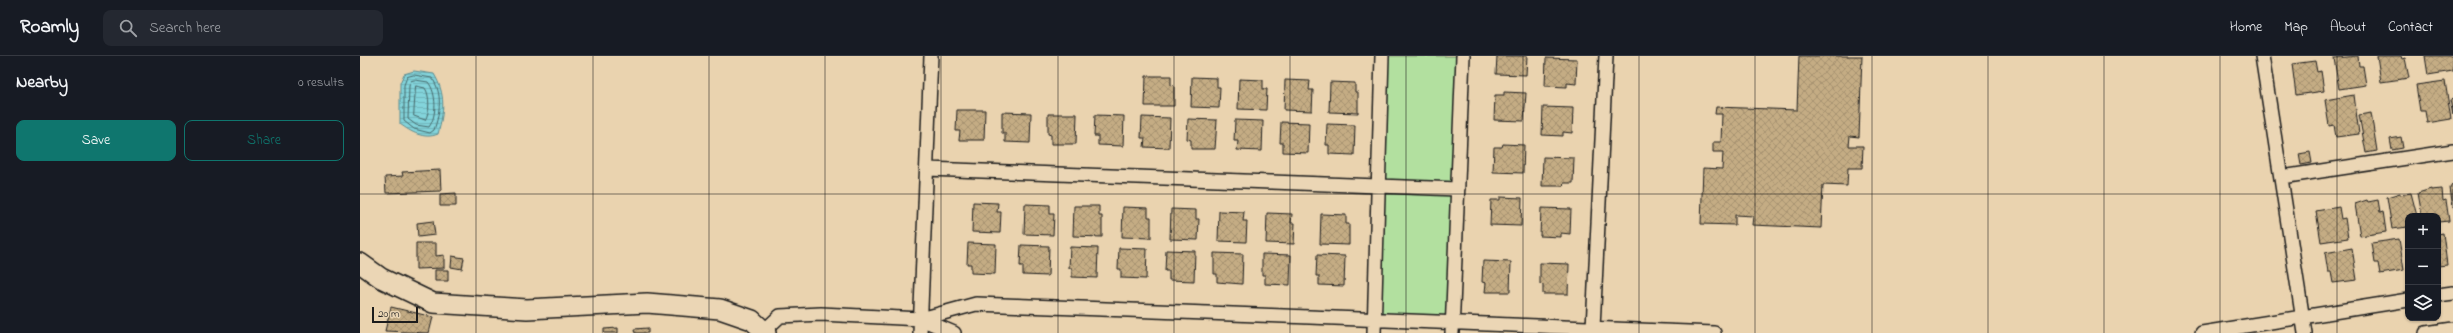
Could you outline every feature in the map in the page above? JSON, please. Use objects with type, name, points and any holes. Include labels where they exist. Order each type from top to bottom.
[{"type":"street","points":[[920,333],[931,56]]},
{"type":"street","points":[[1374,327],[1382,56]]},
{"type":"street","points":[[1452,328],[1463,56]]},
{"type":"street","points":[[1593,328],[1606,56]]},
{"type":"street","points":[[2262,56],[2305,333]]},
{"type":"street","points":[[2281,177],[2453,151]]},
{"type":"street","points":[[927,169],[1458,189]]},
{"type":"street","points":[[360,263],[381,278],[433,303],[527,309],[647,303],[720,309],[752,320],[765,331],[780,316],[821,314],[921,319],[976,304],[1374,327],[1593,328],[1714,333]]},
{"type":"street","points":[[2441,295],[2453,293]]},
{"type":"street","points":[[2202,333],[2405,300]]},
{"type":"street","points":[[921,319],[954,333]]},
{"type":"street","points":[[2426,333],[2453,329]]},
{"type":"green space","points":[[1382,56],[1463,56],[1452,323],[1374,321]]},
{"type":"water","points":[[414,71],[434,74],[441,89],[443,103],[442,118],[438,134],[433,136],[423,136],[400,124],[400,83],[404,74]]},
{"type":"building","points":[[1497,56],[1527,56],[1526,75],[1496,74]]},
{"type":"building","points":[[1799,56],[1862,56],[1859,137],[1850,136],[1849,146],[1863,146],[1862,168],[1848,168],[1847,186],[1823,185],[1821,228],[1752,225],[1753,216],[1735,215],[1735,225],[1701,224],[1703,168],[1722,169],[1723,152],[1713,152],[1713,142],[1721,142],[1722,114],[1715,114],[1716,107],[1797,110]]},
{"type":"building","points":[[2358,56],[2359,66],[2363,66],[2366,85],[2339,89],[2334,58]]},
{"type":"building","points":[[2377,56],[2401,56],[2402,59],[2405,58],[2409,78],[2381,82]]},
{"type":"building","points":[[2425,56],[2453,56],[2453,71],[2428,75]]},
{"type":"building","points":[[1546,58],[1577,59],[1576,84],[1567,83],[1567,87],[1545,86]]},
{"type":"building","points":[[2315,61],[2317,72],[2321,71],[2324,91],[2296,95],[2292,64]]},
{"type":"building","points":[[1146,76],[1171,76],[1171,85],[1174,86],[1174,106],[1145,106]]},
{"type":"building","points":[[1192,77],[1217,78],[1217,87],[1220,87],[1219,108],[1191,107]]},
{"type":"building","points":[[1239,79],[1263,80],[1263,89],[1267,89],[1266,110],[1238,109]]},
{"type":"building","points":[[1285,80],[1310,81],[1309,90],[1313,90],[1312,111],[1284,110]]},
{"type":"building","points":[[2445,81],[2451,119],[2427,123],[2425,111],[2420,111],[2416,85]]},
{"type":"building","points":[[1330,82],[1355,83],[1355,92],[1358,92],[1358,113],[1329,112]]},
{"type":"building","points":[[1504,92],[1526,93],[1524,121],[1494,120],[1495,95],[1504,95]]},
{"type":"building","points":[[2354,95],[2359,134],[2336,137],[2334,125],[2329,126],[2325,100]]},
{"type":"building","points":[[2453,99],[2453,115],[2450,100]]},
{"type":"building","points":[[1543,107],[1573,108],[1572,133],[1563,132],[1563,136],[1542,135]]},
{"type":"building","points":[[957,110],[985,110],[984,140],[959,140],[960,131],[956,131]]},
{"type":"building","points":[[1002,112],[1031,113],[1030,143],[1005,142],[1005,133],[1002,133]]},
{"type":"building","points":[[2371,113],[2377,151],[2366,153],[2359,115]]},
{"type":"building","points":[[1048,114],[1077,114],[1076,144],[1051,144],[1051,135],[1048,134]]},
{"type":"building","points":[[1095,115],[1124,116],[1123,146],[1098,145],[1098,136],[1094,136]]},
{"type":"building","points":[[1142,117],[1170,118],[1169,148],[1144,147],[1145,138],[1141,138]]},
{"type":"building","points":[[1188,119],[1217,120],[1215,149],[1191,149],[1191,140],[1187,139]]},
{"type":"building","points":[[1235,120],[1263,121],[1262,151],[1237,150],[1238,141],[1234,141]]},
{"type":"building","points":[[1281,122],[1309,123],[1308,153],[1283,152],[1283,143],[1280,143]]},
{"type":"building","points":[[1327,124],[1355,125],[1354,155],[1329,154],[1329,145],[1326,145]]},
{"type":"building","points":[[2401,137],[2403,148],[2392,150],[2390,139]]},
{"type":"building","points":[[1503,144],[1524,145],[1523,173],[1493,172],[1494,147],[1502,147]]},
{"type":"building","points":[[2310,152],[2312,163],[2301,165],[2299,154]]},
{"type":"building","points":[[1543,157],[1574,158],[1573,183],[1564,183],[1563,186],[1542,186]]},
{"type":"building","points":[[440,170],[441,191],[386,193],[385,177],[403,176],[402,172]]},
{"type":"building","points":[[2453,185],[2453,208],[2450,188]]},
{"type":"building","points":[[2431,189],[2442,189],[2443,201],[2446,200],[2449,221],[2441,222],[2441,213],[2421,213],[2418,193]]},
{"type":"building","points":[[456,193],[456,206],[440,206],[440,194]]},
{"type":"building","points":[[2400,193],[2400,195],[2411,193],[2416,213],[2405,213],[2405,227],[2392,229],[2387,197]]},
{"type":"building","points":[[1500,197],[1522,198],[1521,226],[1490,225],[1491,200],[1500,200]]},
{"type":"building","points":[[2367,200],[2368,202],[2378,200],[2380,212],[2383,211],[2386,232],[2360,236],[2355,204]]},
{"type":"building","points":[[973,202],[998,203],[997,212],[1001,212],[1000,233],[972,232]]},
{"type":"building","points":[[1025,204],[1050,205],[1050,214],[1054,214],[1053,235],[1024,234]]},
{"type":"building","points":[[1074,206],[1099,206],[1099,216],[1102,216],[1102,237],[1073,236]]},
{"type":"building","points":[[1123,207],[1148,208],[1148,217],[1151,217],[1151,238],[1122,237]]},
{"type":"building","points":[[2339,207],[2341,219],[2345,218],[2348,238],[2321,242],[2316,211]]},
{"type":"building","points":[[1541,208],[1571,209],[1570,234],[1561,233],[1561,237],[1540,236]]},
{"type":"building","points":[[1171,209],[1196,210],[1196,219],[1199,219],[1198,240],[1170,239]]},
{"type":"building","points":[[1219,211],[1244,212],[1243,221],[1247,221],[1246,242],[1218,241]]},
{"type":"building","points":[[1267,213],[1292,214],[1291,223],[1295,223],[1294,244],[1266,243]]},
{"type":"building","points":[[1321,214],[1346,215],[1346,224],[1349,224],[1349,245],[1320,244]]},
{"type":"building","points":[[433,221],[435,235],[418,237],[417,223]]},
{"type":"building","points":[[2441,233],[2443,233],[2447,265],[2441,266],[2441,249]]},
{"type":"building","points":[[2399,239],[2404,270],[2380,274],[2378,263],[2375,263],[2372,243]]},
{"type":"building","points":[[416,243],[436,243],[436,256],[444,255],[444,268],[416,269]]},
{"type":"building","points":[[968,243],[996,244],[995,274],[971,273],[971,264],[967,264]]},
{"type":"building","points":[[1021,245],[1049,246],[1048,276],[1023,275],[1023,266],[1020,266]]},
{"type":"building","points":[[1070,247],[1098,248],[1097,278],[1072,277],[1072,268],[1069,268]]},
{"type":"building","points":[[1119,248],[1147,249],[1146,279],[1121,278],[1121,269],[1118,269]]},
{"type":"building","points":[[2352,248],[2357,280],[2333,283],[2331,272],[2328,272],[2325,253]]},
{"type":"building","points":[[1166,250],[1195,251],[1194,281],[1169,280],[1169,271],[1165,271]]},
{"type":"building","points":[[1214,253],[1243,254],[1242,284],[1217,282],[1217,274],[1214,274]]},
{"type":"building","points":[[1262,254],[1291,255],[1290,285],[1265,284],[1265,275],[1262,275]]},
{"type":"building","points":[[1317,255],[1345,256],[1344,286],[1319,285],[1319,276],[1316,276]]},
{"type":"building","points":[[452,256],[464,258],[462,269],[451,267]]},
{"type":"building","points":[[1483,261],[1511,262],[1510,292],[1485,292],[1486,283],[1482,282]]},
{"type":"building","points":[[1540,263],[1569,264],[1568,294],[1543,294],[1543,285],[1540,284]]},
{"type":"building","points":[[435,270],[448,270],[448,281],[435,281]]},
{"type":"building","points":[[391,307],[433,317],[429,333],[385,331]]},
{"type":"building","points":[[618,328],[618,333],[604,333],[604,329]]},
{"type":"building","points":[[648,328],[648,333],[635,333],[634,329]]}]
